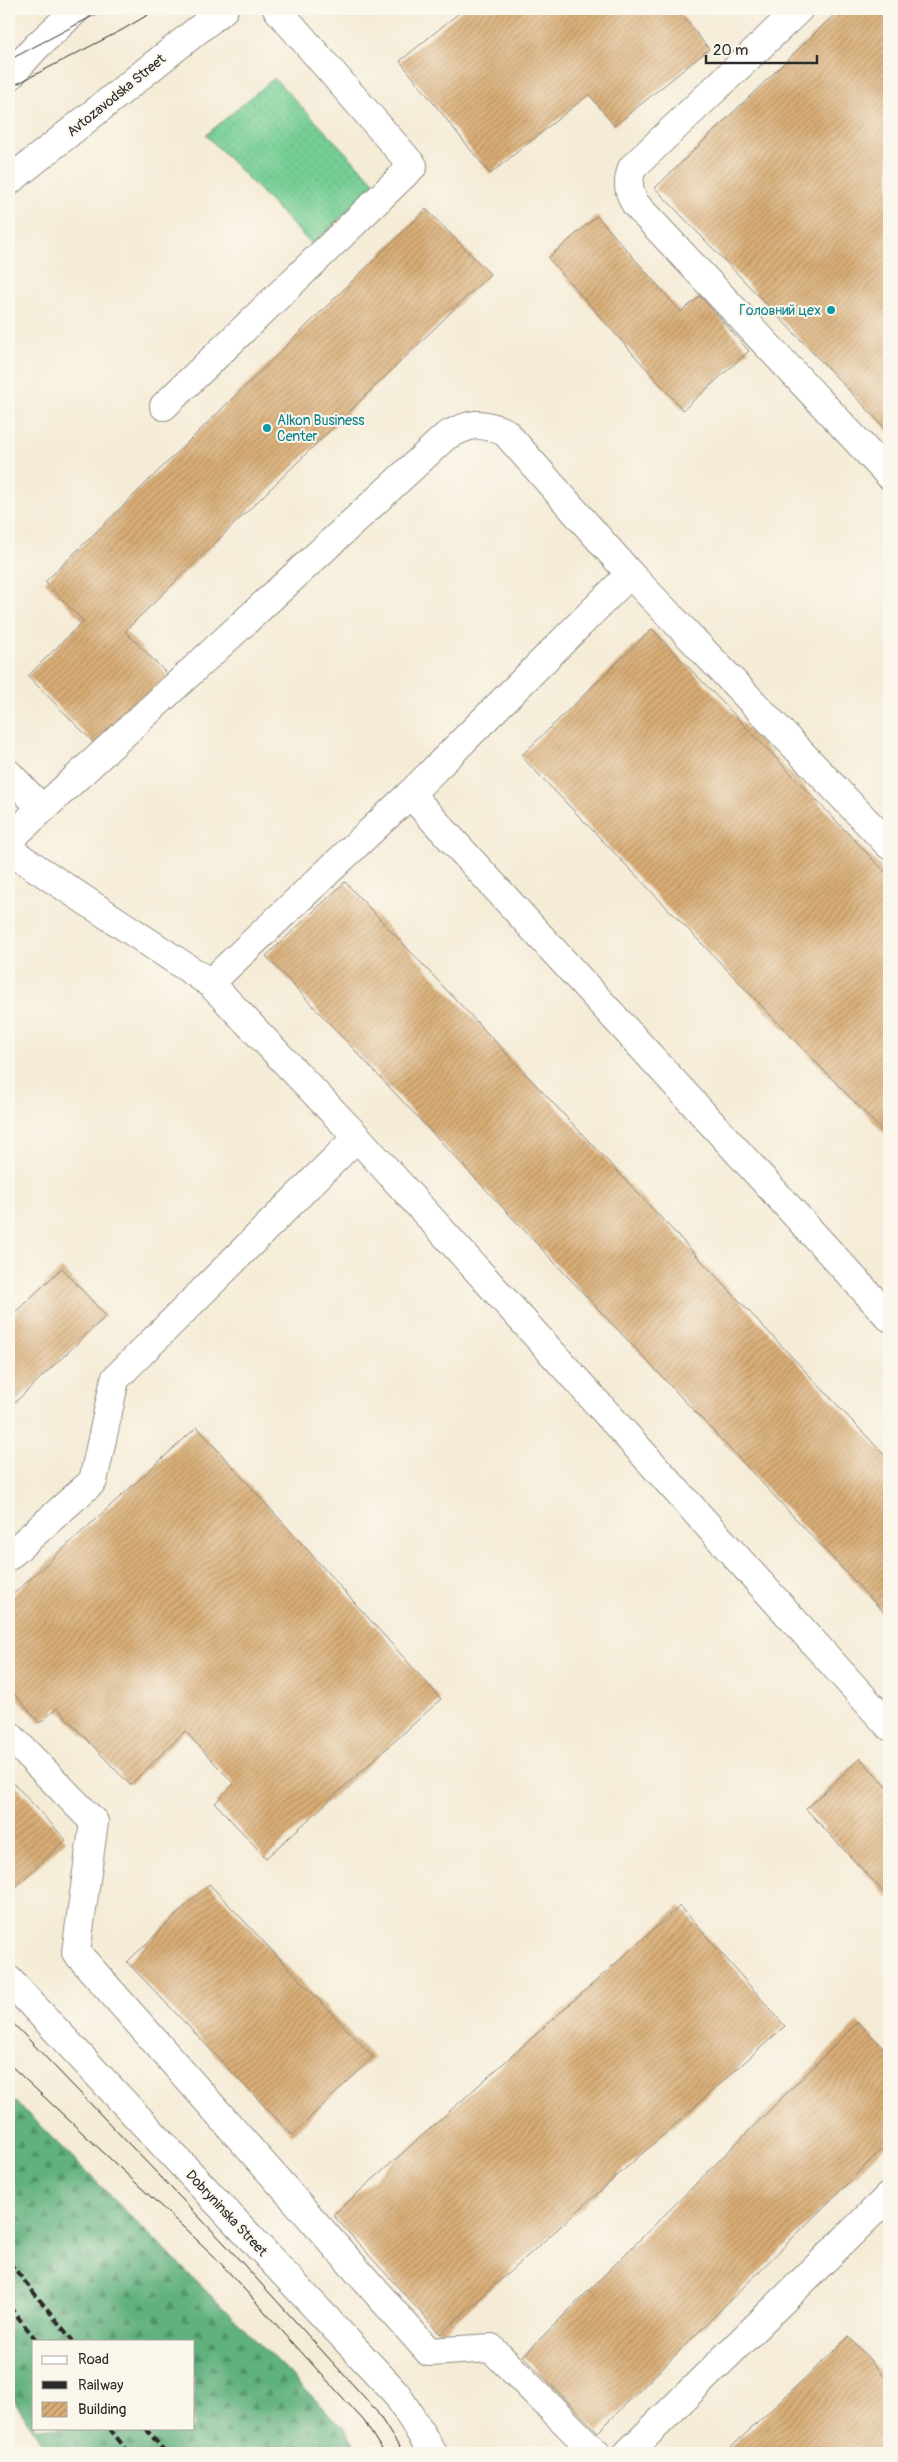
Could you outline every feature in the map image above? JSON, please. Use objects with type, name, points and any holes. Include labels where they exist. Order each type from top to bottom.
[{"type":"street","points":[[9,77],[36,46],[77,9]]},
{"type":"street","name":"Avtozavodska Street","points":[[9,181],[224,9]]},
{"type":"street","points":[[164,406],[413,166],[277,9]]},
{"type":"street","points":[[798,9],[632,168],[628,180],[629,192],[636,204],[889,475]]},
{"type":"street","points":[[9,840],[446,436],[465,426],[485,424],[505,432],[630,574],[889,845]]},
{"type":"street","points":[[210,983],[410,794],[630,574]]},
{"type":"street","points":[[9,774],[41,808],[9,840]]},
{"type":"street","points":[[410,794],[889,1317]]},
{"type":"street","points":[[9,850],[210,983],[357,1137],[889,1726]]},
{"type":"street","points":[[9,1556],[93,1481],[115,1379],[357,1137]]},
{"type":"street","points":[[9,1735],[94,1822],[76,1952],[429,2352],[491,2348],[596,2453]]},
{"type":"street","name":"Dobryninska Street","points":[[9,1980],[396,2393],[433,2453]]},
{"type":"street","points":[[628,2453],[889,2196]]},
{"type":"green space","points":[[274,78],[376,184],[312,245],[206,135]]},
{"type":"green space","points":[[9,2095],[344,2428],[360,2453],[49,2453],[33,2430],[195,2430],[195,2340],[32,2340],[32,2428],[9,2394]]},
{"type":"building","points":[[464,9],[677,9],[709,49],[614,126],[589,94],[490,174],[400,61]]},
{"type":"building","name":"Головний цех","points":[[840,9],[889,9],[889,432],[655,188]]},
{"type":"building","name":"Alkon Business Center","points":[[426,209],[490,274],[125,631],[175,682],[103,752],[28,676],[83,621],[45,582]]},
{"type":"building","points":[[597,216],[681,312],[700,296],[749,351],[683,410],[548,258]]},
{"type":"building","points":[[652,629],[889,876],[889,1138],[521,756]]},
{"type":"building","points":[[345,882],[889,1460],[889,1618],[266,956]]},
{"type":"building","points":[[62,1268],[106,1316],[9,1408],[9,1318]]},
{"type":"building","points":[[197,1427],[441,1699],[266,1858],[215,1803],[234,1784],[185,1731],[130,1785],[57,1708],[40,1723],[9,1688],[9,1598]]},
{"type":"building","points":[[860,1758],[889,1789],[889,1898],[806,1809]]},
{"type":"building","points":[[9,1778],[66,1840],[9,1893]]},
{"type":"building","points":[[209,1884],[373,2057],[292,2135],[127,1962]]},
{"type":"building","points":[[680,1906],[785,2026],[440,2334],[333,2215]]},
{"type":"building","points":[[858,2022],[889,2054],[889,2142],[598,2432],[523,2356]]},
{"type":"building","points":[[849,2337],[889,2381],[889,2450],[886,2453],[725,2453]]},
{"type":"tram line","points":[[9,60],[106,9]]},
{"type":"tram line","points":[[9,88],[122,30],[158,9]]},
{"type":"tram line","points":[[9,2019],[225,2244],[375,2409],[403,2453]]},
{"type":"tram line","points":[[9,2064],[214,2256],[364,2421],[384,2453]]},
{"type":"railway","points":[[9,2262],[72,2340]]},
{"type":"railway","points":[[9,2306],[36,2340]]},
{"type":"railway","points":[[111,2430],[129,2453]]},
{"type":"railway","points":[[147,2430],[166,2453]]},
{"type":"place","name":"Головний цех","points":[[831,310]]},
{"type":"place","name":"Alkon Business Center","points":[[267,428]]}]
